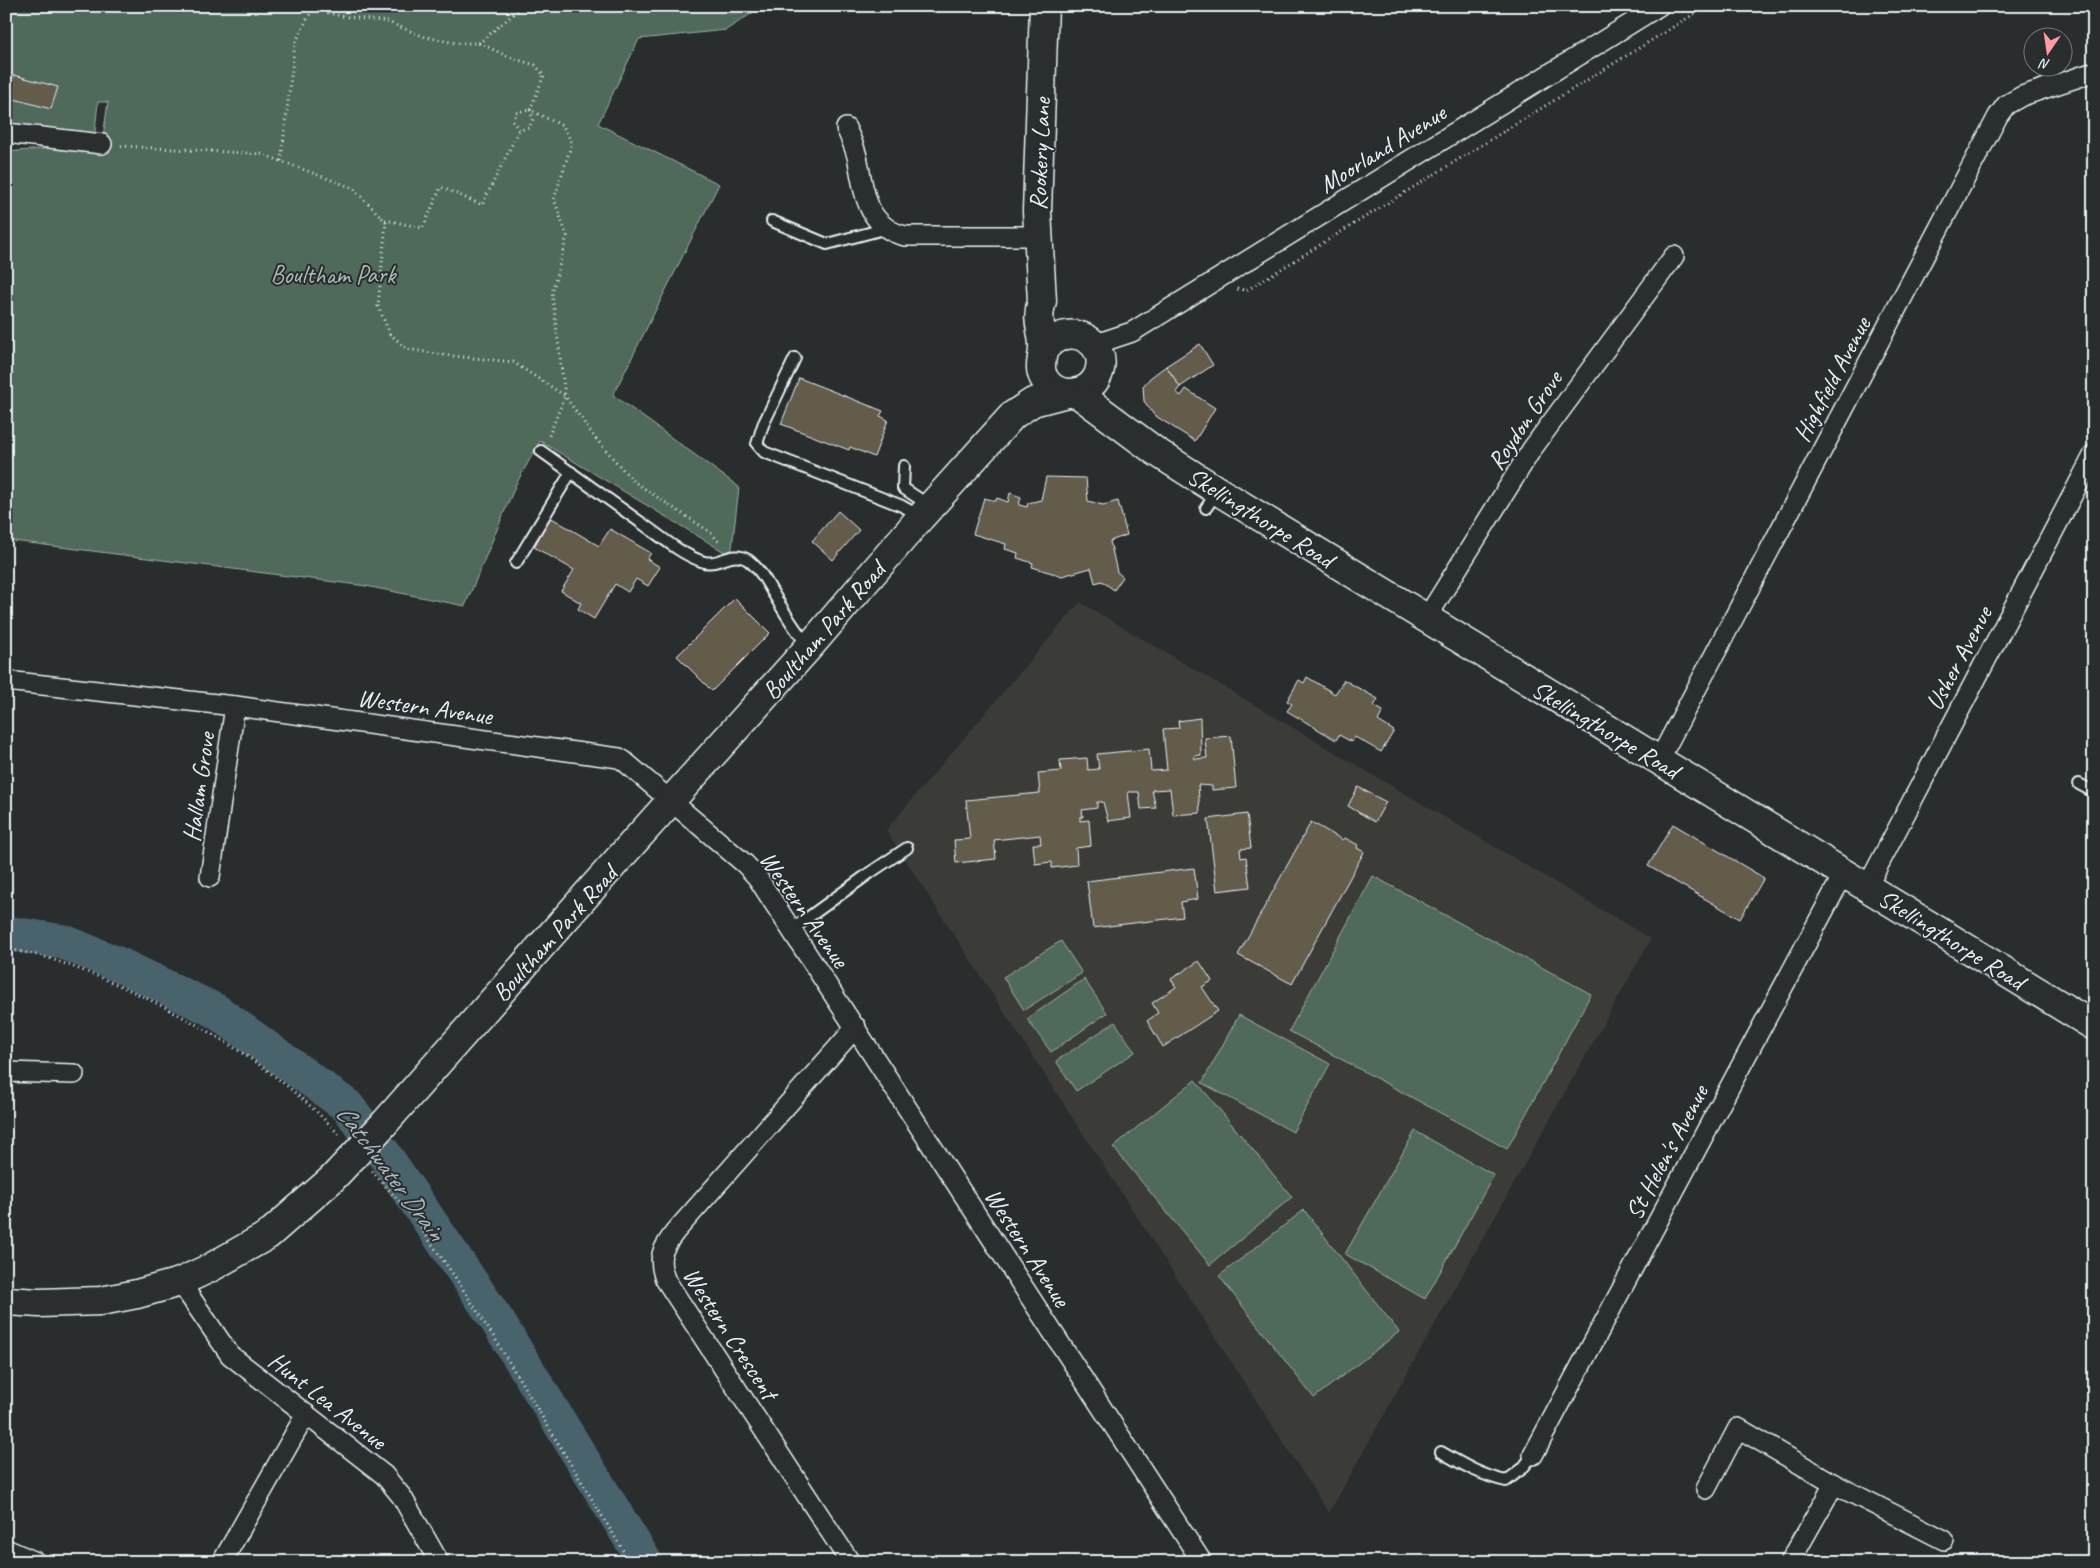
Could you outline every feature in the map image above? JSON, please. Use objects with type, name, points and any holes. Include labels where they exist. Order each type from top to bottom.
[{"type":"street","name":"Rookery Lane","points":[[1042,361],[1038,314],[1042,301],[1038,236],[1044,6]]},
{"type":"street","name":"Moorland Avenue","points":[[1084,385],[1132,332],[1659,6]]},
{"type":"street","name":"Highfield Avenue","points":[[1659,760],[1998,116],[2006,105],[2022,96],[2094,72]]},
{"type":"street","points":[[846,128],[853,144],[867,204],[884,229],[905,236],[1038,236]]},
{"type":"street","points":[[6,133],[102,144]]},
{"type":"street","name":"Roydon Grove","points":[[1426,619],[1532,448],[1674,256]]},
{"type":"street","points":[[1013,415],[1033,402],[1084,385],[1098,353],[1042,301]]},
{"type":"street","name":"Moorland Avenue","points":[[1084,339],[1132,332]]},
{"type":"street","points":[[1013,415],[1022,394],[1042,361],[1048,343],[1056,337],[1066,334],[1084,339]]},
{"type":"street","points":[[1042,361],[1044,379],[1050,386],[1084,385]]},
{"type":"street","name":"Skellingthorpe Road","points":[[1084,385],[1121,428],[1212,500],[1426,619],[2094,1026]]},
{"type":"street","name":"Boultham Park Road","points":[[6,1301],[39,1303],[100,1302],[180,1282],[210,1268],[268,1235],[332,1179],[382,1126],[582,900],[672,802],[926,511],[1013,415]]},
{"type":"street","name":"Usher Avenue","points":[[1867,887],[2094,454]]},
{"type":"street","name":"Western Avenue","points":[[6,681],[235,706],[619,758],[745,864],[757,877],[1202,1562]]},
{"type":"street","name":"Hallam Grove","points":[[210,877],[235,706]]},
{"type":"street","name":"St Helen's Avenue","points":[[1532,1455],[1844,873]]},
{"type":"street","name":"Western Crescent","points":[[850,1562],[665,1279],[660,1266],[663,1249],[675,1232],[856,1027]]},
{"type":"street","points":[[6,1072],[74,1074]]},
{"type":"street","name":"Hunt Lea Avenue","points":[[180,1282],[230,1355],[384,1475],[402,1497],[439,1562]]},
{"type":"street","points":[[222,1562],[306,1414]]},
{"type":"street","points":[[1706,1489],[1738,1428],[1834,1484],[1944,1540]]},
{"type":"street","points":[[1790,1562],[1834,1484]]},
{"type":"street","points":[[6,1548],[36,1562]]},
{"type":"lane","points":[[772,221],[827,244],[884,229]]},
{"type":"lane","points":[[795,358],[763,425],[757,444],[764,452],[902,506],[926,511]]},
{"type":"lane","points":[[541,451],[664,539],[699,561],[707,563],[716,562],[731,556],[746,559],[765,578],[799,635],[810,646]]},
{"type":"lane","points":[[904,466],[903,488],[926,511]]},
{"type":"lane","points":[[516,563],[571,472]]},
{"type":"lane","points":[[2079,784],[2094,792]]},
{"type":"lane","points":[[791,930],[907,848]]},
{"type":"lane","points":[[1441,1452],[1491,1478],[1506,1481],[1522,1470],[1532,1455]]},
{"type":"path","points":[[478,43],[524,6]]},
{"type":"path","points":[[1208,286],[1247,290],[1707,6]]},
{"type":"path","points":[[281,161],[295,43],[314,8],[341,16],[388,22],[425,37],[456,43],[478,43],[508,57],[535,65],[544,75],[530,110],[533,119],[529,128],[519,130]]},
{"type":"path","points":[[519,130],[514,121],[516,112],[530,110],[563,126],[572,143],[554,199],[568,236],[552,293],[565,396],[548,438]]},
{"type":"path","points":[[102,144],[262,154],[353,188],[385,220],[423,228],[441,187],[482,205],[519,130]]},
{"type":"path","points":[[385,220],[384,260],[378,306],[390,334],[406,349],[513,362],[565,396],[595,438],[633,481],[710,532],[731,556]]},
{"type":"path","points":[[6,949],[50,958],[145,996],[274,1074],[358,1151],[412,1217],[492,1334],[630,1562]]},
{"type":"shaded area","points":[[1080,602],[1651,939],[1329,1513],[886,830]]},
{"type":"green space","name":"Boultham Park","points":[[6,6],[763,6],[726,30],[639,39],[598,124],[719,184],[613,395],[739,487],[731,556],[540,441],[516,484],[465,606],[366,586],[6,540],[6,152],[102,144],[108,102],[98,102],[94,141],[6,122]]},
{"type":"green space","points":[[1373,876],[1591,994],[1507,1149],[1289,1031]]},
{"type":"green space","points":[[1061,941],[1082,973],[1024,1010],[1003,977]]},
{"type":"green space","points":[[1084,979],[1107,1013],[1051,1052],[1027,1019]]},
{"type":"green space","points":[[1239,1015],[1330,1064],[1293,1132],[1202,1083]]},
{"type":"green space","points":[[1115,1022],[1135,1052],[1076,1091],[1056,1061]]},
{"type":"green space","points":[[1195,1080],[1292,1197],[1210,1265],[1113,1147]]},
{"type":"green space","points":[[1415,1131],[1494,1175],[1425,1299],[1345,1254]]},
{"type":"green space","points":[[1304,1210],[1399,1332],[1314,1398],[1219,1276]]},
{"type":"building","points":[[14,75],[58,87],[51,109],[7,97],[9,92],[6,91],[6,77],[13,79]]},
{"type":"building","points":[[1200,344],[1213,365],[1180,387],[1166,366]]},
{"type":"building","points":[[1166,366],[1180,387],[1176,392],[1181,396],[1186,389],[1215,408],[1195,441],[1154,415],[1144,401],[1143,386]]},
{"type":"building","points":[[799,378],[883,411],[880,416],[888,420],[874,457],[850,447],[849,450],[781,424]]},
{"type":"building","points":[[1046,477],[1086,478],[1088,501],[1103,505],[1118,501],[1127,535],[1110,541],[1117,572],[1123,577],[1114,590],[1102,581],[1095,583],[1091,568],[1062,576],[1032,567],[1033,563],[1017,558],[1018,553],[1005,549],[1006,544],[973,534],[984,498],[996,501],[997,498],[1008,502],[1010,493],[1021,497],[1019,505],[1027,507],[1028,503],[1041,500]]},
{"type":"building","points":[[838,511],[859,530],[833,560],[812,541]]},
{"type":"building","points":[[550,517],[599,546],[610,529],[651,553],[647,559],[660,567],[648,586],[636,579],[628,592],[615,584],[594,619],[578,609],[581,603],[561,591],[574,570],[534,547]]},
{"type":"building","points":[[735,598],[770,633],[712,691],[677,656]]},
{"type":"building","points":[[1307,677],[1335,694],[1344,680],[1378,699],[1374,706],[1383,711],[1378,721],[1394,731],[1381,752],[1355,737],[1352,742],[1339,735],[1336,740],[1287,711],[1292,704],[1287,701],[1299,680],[1304,683]]},
{"type":"building","points":[[1200,718],[1201,755],[1194,756],[1195,759],[1207,758],[1205,738],[1231,736],[1236,788],[1212,790],[1212,786],[1198,785],[1200,813],[1173,815],[1170,789],[1152,790],[1156,808],[1141,809],[1139,792],[1128,792],[1131,818],[1108,821],[1103,802],[1097,802],[1097,808],[1082,810],[1083,817],[1080,817],[1080,821],[1089,820],[1091,846],[1076,848],[1077,865],[1052,868],[1052,862],[1035,864],[1033,844],[1041,844],[1040,835],[994,840],[996,859],[956,863],[954,840],[970,839],[966,800],[1040,793],[1038,773],[1061,771],[1060,760],[1087,758],[1088,770],[1099,769],[1097,754],[1149,749],[1151,771],[1167,770],[1163,729],[1179,728],[1178,721]]},
{"type":"building","points":[[1358,787],[1386,802],[1375,822],[1348,806]]},
{"type":"building","points":[[1247,814],[1251,848],[1240,849],[1241,858],[1246,857],[1250,887],[1217,891],[1208,819]]},
{"type":"building","points":[[1311,822],[1343,840],[1345,838],[1358,845],[1357,848],[1364,852],[1292,984],[1238,955]]},
{"type":"building","points":[[1673,824],[1764,878],[1740,919],[1648,866]]},
{"type":"building","points":[[1194,868],[1198,899],[1181,902],[1183,917],[1093,928],[1087,881]]},
{"type":"building","points":[[1199,961],[1212,981],[1202,987],[1218,1011],[1163,1047],[1147,1021],[1158,1013],[1152,1003],[1176,987],[1171,979]]},
{"type":"waterway","name":"Catchwater Drain","points":[[6,933],[64,942],[122,966],[216,1011],[347,1106],[384,1154],[498,1322],[645,1562]]}]
